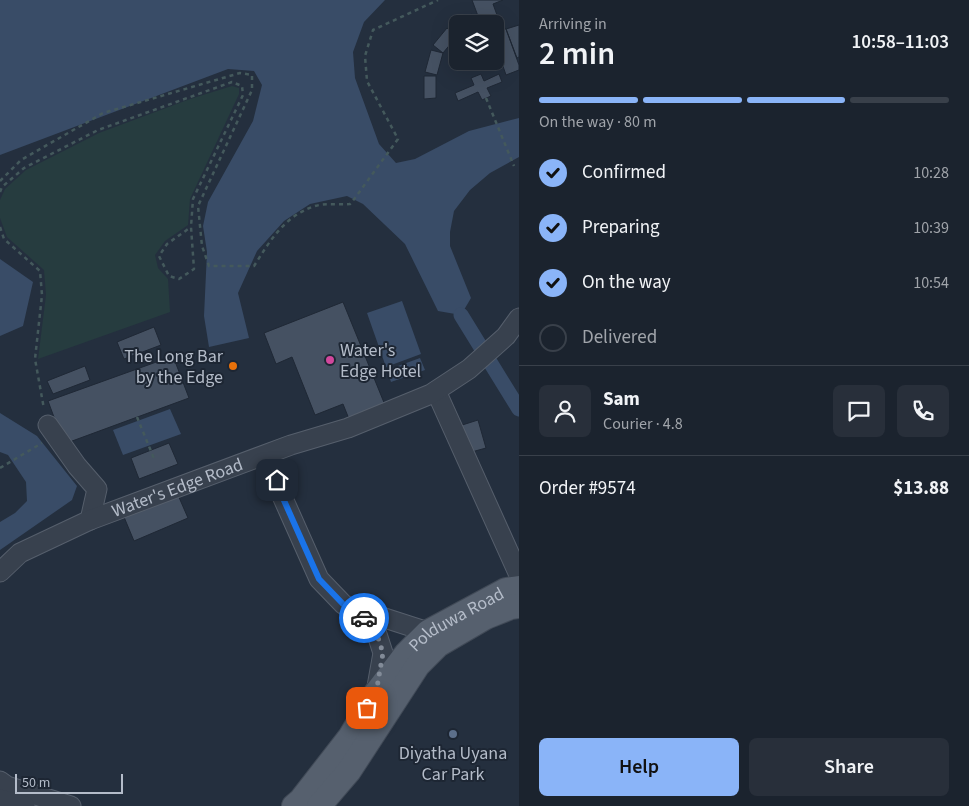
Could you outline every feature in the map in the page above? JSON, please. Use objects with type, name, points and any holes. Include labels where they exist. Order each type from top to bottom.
[{"type":"main road","name":"Polduwa Road","points":[[294,806],[358,741],[428,632],[516,587]]},
{"type":"main road","name":"Polduwa Road","points":[[319,806],[349,771],[376,693],[412,659],[486,617],[511,607],[516,587]]},
{"type":"street","name":"Water's Edge Road","points":[[0,572],[20,553],[90,520],[291,445],[348,428],[436,391],[469,369],[506,336],[519,318]]},
{"type":"street","points":[[436,391],[516,587]]},
{"type":"street","points":[[47,433],[97,489],[90,520]]},
{"type":"street","points":[[277,480],[282,496],[319,579],[343,604],[374,625],[412,659]]},
{"type":"street","points":[[343,604],[428,632]]},
{"type":"street","points":[[374,625],[383,653],[376,693]]},
{"type":"street","points":[[0,781],[7,786],[71,806]]},
{"type":"street","points":[[0,799],[25,806]]},
{"type":"path","points":[[0,181],[21,160],[103,113],[240,73],[252,75],[252,90],[198,206],[202,246],[209,266],[254,266],[278,230],[295,216],[315,206],[350,204],[398,139],[367,81],[365,56],[373,30],[438,0]]},
{"type":"path","points":[[0,192],[2,187],[24,168],[98,130],[232,82],[242,86],[243,95],[193,199],[191,226],[194,269],[179,279],[169,276],[159,256],[167,244],[191,226]]},
{"type":"path","points":[[486,98],[513,164]]},
{"type":"path","points":[[0,227],[4,239],[40,271],[42,295],[35,359],[47,433],[0,468]]},
{"type":"path","points":[[137,417],[155,461]]},
{"type":"green space","points":[[232,86],[239,88],[239,94],[190,199],[188,225],[165,241],[155,255],[158,268],[168,279],[170,312],[38,359],[46,295],[44,270],[7,237],[0,218],[0,200],[5,189],[26,170],[99,133],[190,99]]},
{"type":"water","points":[[0,0],[385,0],[364,22],[353,52],[355,78],[379,144],[396,163],[415,159],[469,131],[519,118],[519,157],[490,173],[470,190],[454,211],[450,232],[450,246],[471,298],[461,315],[438,311],[405,244],[363,204],[347,196],[310,204],[284,221],[257,251],[238,293],[249,338],[209,347],[204,316],[207,252],[203,226],[208,202],[253,121],[262,85],[254,71],[228,69],[0,155]]},
{"type":"water","points":[[0,259],[33,282],[23,326],[0,336]]},
{"type":"water","points":[[402,301],[421,354],[386,367],[367,313]]},
{"type":"water","points":[[420,358],[425,370],[391,382],[387,370]]},
{"type":"water","points":[[170,409],[181,434],[123,455],[113,430]]},
{"type":"water","points":[[0,413],[37,436],[77,486],[72,500],[0,550],[0,522],[15,513],[27,501],[26,482],[8,455],[0,452]]},
{"type":"building","points":[[472,0],[503,0],[493,4],[497,15],[478,15]]},
{"type":"building","points":[[519,25],[519,57],[517,58],[506,29]]},
{"type":"building","points":[[447,28],[449,30],[449,46],[443,53],[433,45]]},
{"type":"building","points":[[504,28],[519,65],[519,70],[506,75],[504,69]]},
{"type":"building","points":[[431,50],[443,53],[437,75],[425,72]]},
{"type":"building","points":[[481,74],[484,81],[499,74],[502,82],[487,88],[491,96],[482,100],[478,92],[458,101],[455,93],[474,85],[471,78]]},
{"type":"building","points":[[424,76],[436,76],[436,98],[424,99]]},
{"type":"building","name":"Water's Edge Hotel","points":[[343,302],[385,405],[349,419],[343,404],[315,415],[292,357],[276,364],[264,333]]},
{"type":"building","points":[[154,327],[161,345],[124,359],[117,342]]},
{"type":"building","points":[[173,356],[189,398],[64,444],[48,401]]},
{"type":"building","points":[[85,366],[90,380],[53,394],[47,381]]},
{"type":"building","points":[[478,420],[486,448],[468,453],[459,426]]},
{"type":"building","points":[[169,443],[178,464],[139,479],[131,458]]},
{"type":"building","points":[[178,495],[188,518],[134,541],[124,517]]},
{"type":"waterway","points":[[461,315],[519,409]]},
{"type":"way so far","points":[[364,618],[374,625],[383,653],[376,693],[367,708]]},
{"type":"place","name":"Water's Edge Hotel","points":[[330,360]]},
{"type":"place","name":"The Long Bar by the Edge","points":[[233,366]]},
{"type":"place","name":"Diyatha Uyana Car Park","points":[[453,734]]},
{"type":"route","points":[[277,480],[282,496],[319,579],[343,604],[364,618]]}]
